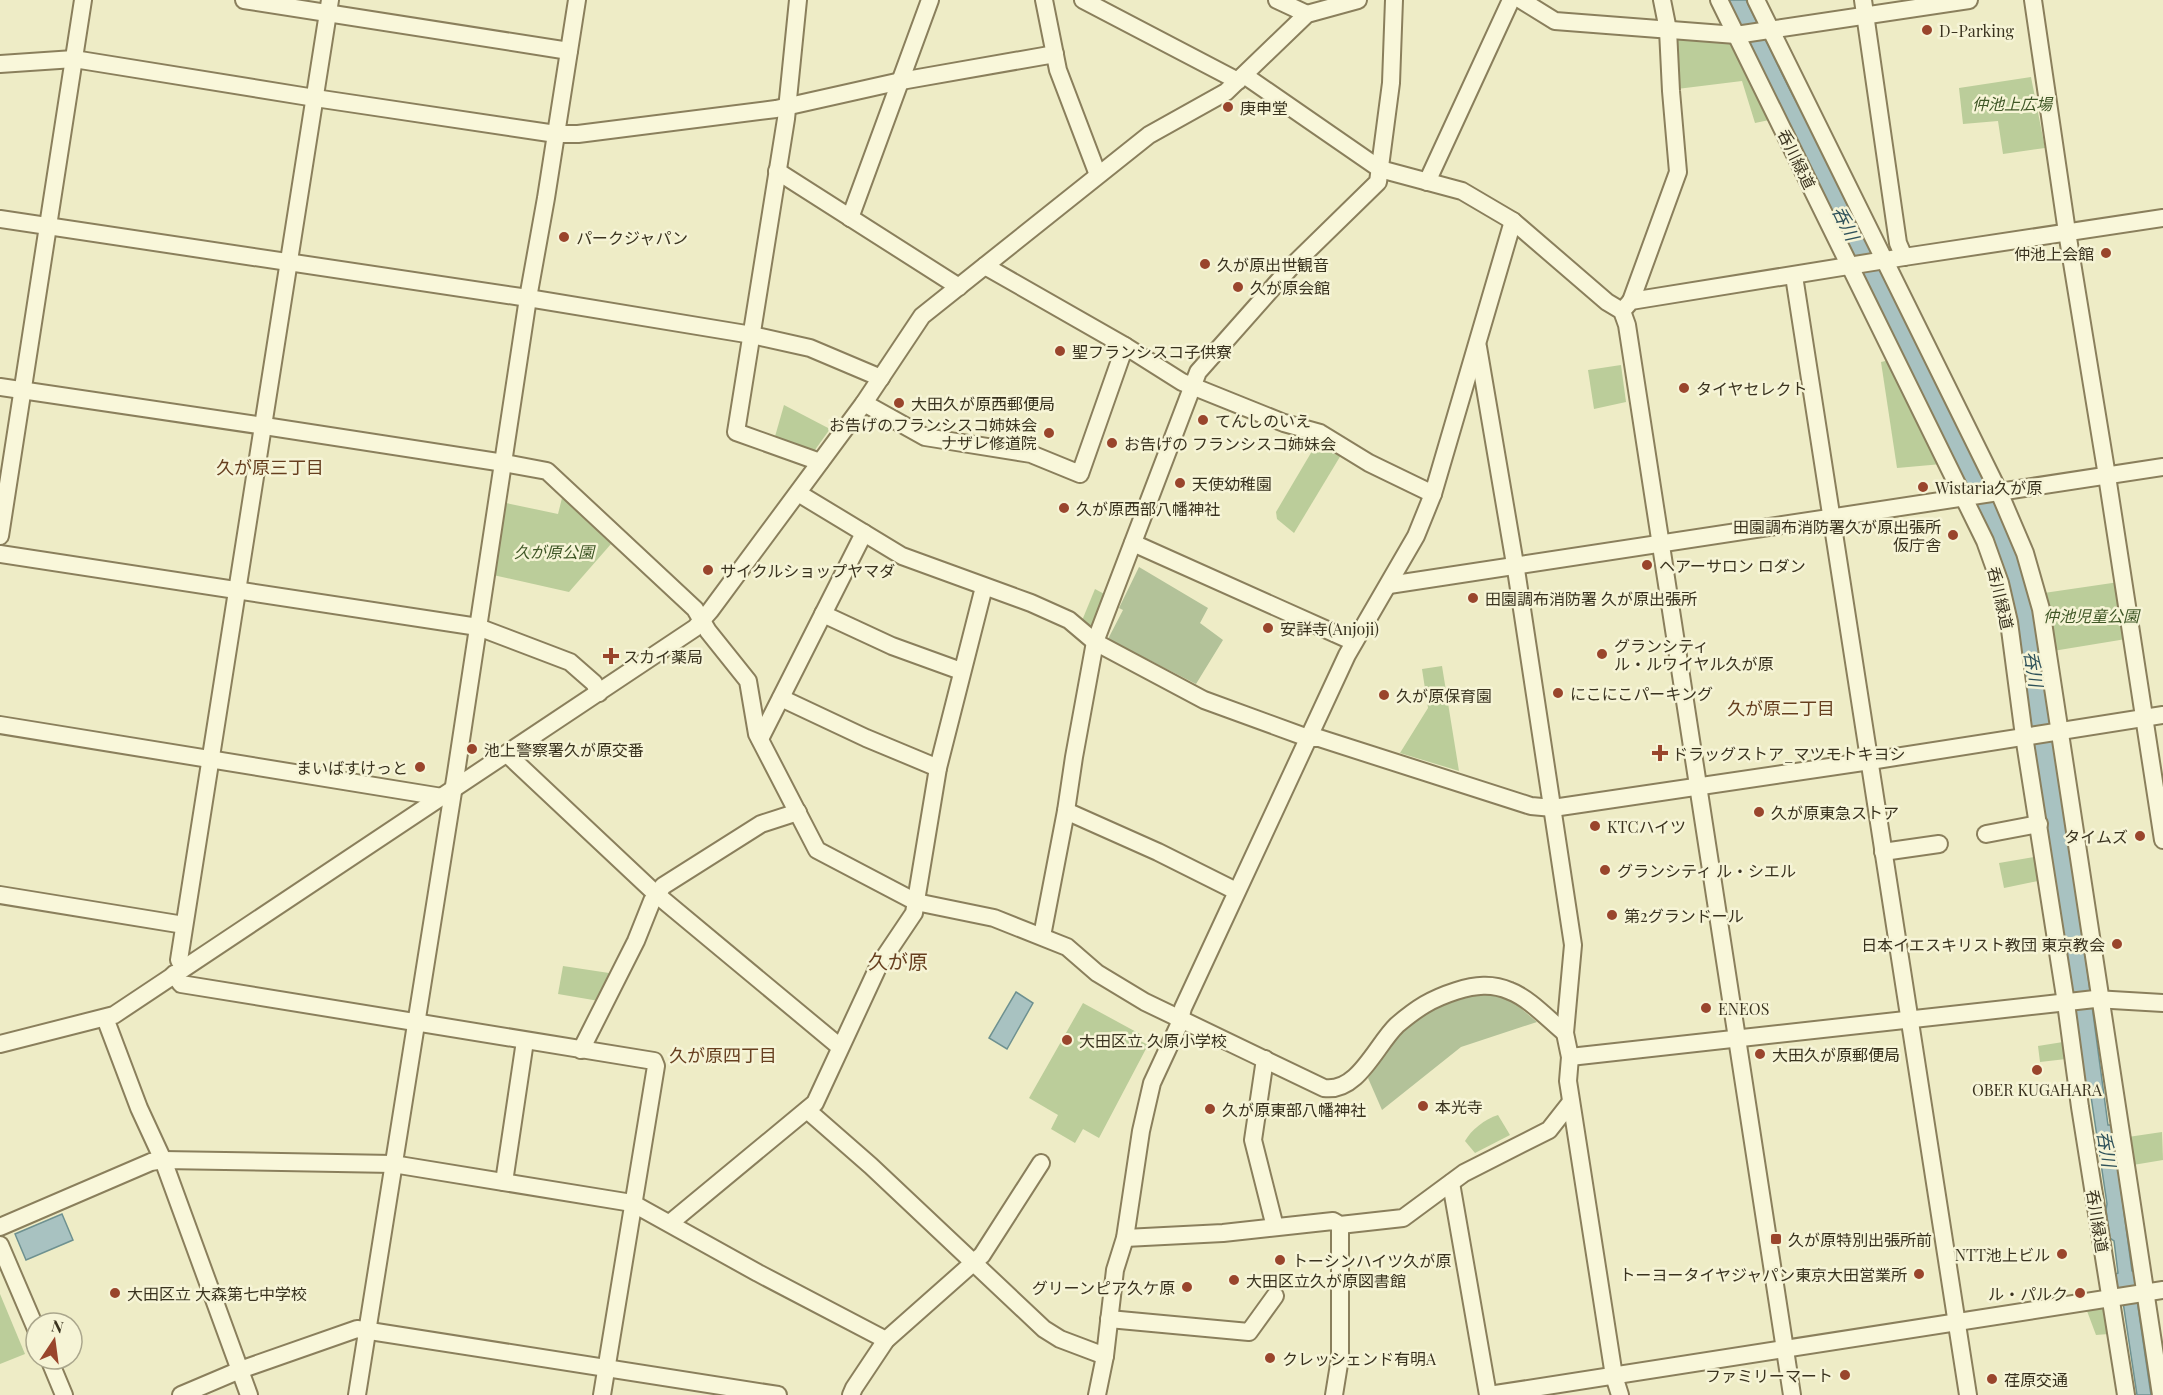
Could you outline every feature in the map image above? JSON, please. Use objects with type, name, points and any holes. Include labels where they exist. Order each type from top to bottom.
[{"type":"street","points":[[0,536],[83,0]]},
{"type":"street","points":[[244,0],[329,7],[569,51]]},
{"type":"street","points":[[357,1395],[448,794],[478,627],[528,298],[577,0]]},
{"type":"street","points":[[798,0],[786,118],[736,432],[820,462]]},
{"type":"street","points":[[850,218],[930,0]]},
{"type":"street","points":[[1044,0],[1058,70],[1098,175]]},
{"type":"street","points":[[1083,0],[1241,78],[1380,169],[1462,191],[1513,221],[1607,302],[1626,306],[1904,257],[2163,218]]},
{"type":"street","points":[[1277,0],[1307,14]]},
{"type":"street","points":[[0,1044],[114,1015],[599,693],[702,621],[864,403],[922,316],[1149,135],[1221,96],[1307,14],[1356,0]]},
{"type":"street","points":[[1042,936],[1095,642],[1198,372],[1291,267],[1378,182],[1391,83],[1394,0]]},
{"type":"street","points":[[1428,183],[1511,0]]},
{"type":"street","points":[[1521,0],[1555,21],[1738,35],[1769,32],[1864,8],[1969,0]]},
{"type":"street","points":[[1662,0],[1668,30],[1678,172],[1626,306],[1627,325],[1792,1395]]},
{"type":"street","name":"呑川緑道","points":[[1719,0],[1966,498],[2000,583],[2009,622],[2027,736],[2068,1003],[2080,1107],[2113,1298],[2126,1395]]},
{"type":"street","points":[[1756,0],[1769,32],[2025,553],[2041,609],[2056,731],[2162,1395]]},
{"type":"street","points":[[2033,0],[2067,232],[2163,840]]},
{"type":"street","points":[[329,7],[184,925],[179,960],[181,984],[654,1061],[656,1066],[602,1395]]},
{"type":"street","points":[[1864,8],[1898,243],[1904,257]]},
{"type":"street","points":[[0,64],[74,59],[556,134],[578,134],[786,107],[902,81],[1055,54]]},
{"type":"street","points":[[777,171],[959,287]]},
{"type":"street","points":[[0,219],[752,334],[810,348],[881,378]]},
{"type":"street","points":[[1097,1395],[1105,1356],[1115,1270],[1125,1238],[1141,1131],[1152,1083],[1236,891],[1354,642],[1416,536],[1433,494],[1513,221]]},
{"type":"street","points":[[985,266],[1125,346],[1182,382],[1284,423],[1320,433],[1369,463],[1433,494]]},
{"type":"street","points":[[1794,276],[1968,1395]]},
{"type":"street","points":[[1478,343],[1516,566],[1574,945],[1565,1033],[1570,1057],[1568,1081],[1614,1376],[1620,1395]]},
{"type":"street","points":[[864,403],[925,436],[1031,454],[1080,474],[1125,346]]},
{"type":"street","points":[[0,387],[547,471],[695,609],[748,681],[757,734],[817,850],[916,902],[994,918],[1067,947],[1097,973],[1145,1002],[1324,1088],[1338,1089],[1354,1079],[1396,1026],[1432,998],[1466,988],[1485,985],[1513,992],[1565,1033]]},
{"type":"street","points":[[1389,585],[2163,467]]},
{"type":"street","points":[[798,493],[902,556],[1031,603],[1069,620],[1095,642],[1204,700],[1308,738],[1319,738],[1531,806],[1553,808],[2163,715]]},
{"type":"street","points":[[760,739],[864,532]]},
{"type":"street","points":[[1133,543],[1354,642]]},
{"type":"street","points":[[0,554],[478,627],[570,662],[594,683],[599,693]]},
{"type":"street","points":[[670,1223],[815,1103],[879,965],[914,913],[938,768],[984,587]]},
{"type":"street","points":[[823,614],[892,646],[961,671]]},
{"type":"street","points":[[781,698],[866,738],[938,768]]},
{"type":"street","points":[[0,725],[448,794]]},
{"type":"street","points":[[507,754],[656,894],[840,1047]]},
{"type":"street","points":[[1066,811],[1158,852],[1236,891]]},
{"type":"street","points":[[580,1050],[636,941],[656,894],[663,886],[761,824],[798,812]]},
{"type":"street","points":[[1986,834],[2039,824]]},
{"type":"street","points":[[1883,852],[1939,844]]},
{"type":"street","points":[[0,895],[184,925]]},
{"type":"street","points":[[1570,1057],[2098,999],[2163,1003]]},
{"type":"street","points":[[105,1018],[163,1160],[249,1395]]},
{"type":"street","points":[[504,1182],[525,1041]]},
{"type":"street","points":[[1265,1059],[1253,1140],[1275,1227]]},
{"type":"street","points":[[1125,1238],[1223,1233],[1333,1221],[1340,1225],[1402,1218],[1464,1173],[1548,1130],[1571,1102]]},
{"type":"street","points":[[807,1110],[871,1166],[1044,1329],[1060,1339],[1105,1356]]},
{"type":"street","points":[[0,1227],[151,1162],[163,1160],[393,1164],[632,1203],[886,1340]]},
{"type":"street","points":[[851,1395],[886,1340],[982,1256],[1041,1163]]},
{"type":"street","points":[[1451,1183],[1489,1395],[1958,1324],[2163,1290]]},
{"type":"street","points":[[1334,1395],[1340,1358],[1340,1225]]},
{"type":"street","points":[[0,1245],[28,1311]]},
{"type":"street","points":[[1109,1319],[1249,1332],[1275,1296]]},
{"type":"street","points":[[181,1395],[240,1370],[357,1329],[778,1395]]},
{"type":"street","points":[[54,1371],[64,1395]]},
{"type":"green space","points":[[1674,38],[1738,43],[1774,119],[1755,123],[1742,81],[1677,89]]},
{"type":"green space","name":"仲池上広場","points":[[2031,77],[2045,148],[2003,154],[1998,121],[1963,124],[1959,88]]},
{"type":"green space","points":[[1890,360],[1942,464],[1897,468],[1881,362]]},
{"type":"green space","points":[[1621,365],[1626,402],[1594,409],[1588,370]]},
{"type":"green space","points":[[784,405],[830,429],[812,454],[774,440]]},
{"type":"green space","points":[[1318,441],[1341,455],[1294,533],[1277,519],[1276,512]]},
{"type":"green space","name":"久が原公園","points":[[562,498],[611,544],[569,592],[493,575],[506,503],[558,514]]},
{"type":"green space","points":[[1139,567],[1208,608],[1200,623],[1223,640],[1196,684],[1108,639],[1123,610],[1119,608]]},
{"type":"green space","name":"仲池児童公園","points":[[2119,582],[2126,639],[2053,651],[2044,593]]},
{"type":"green space","points":[[1095,589],[1108,596],[1091,630],[1081,623]]},
{"type":"green space","points":[[1442,666],[1459,771],[1400,753],[1428,708],[1422,669]]},
{"type":"green space","points":[[2034,857],[2038,881],[2004,888],[1999,863]]},
{"type":"green space","points":[[563,966],[609,973],[611,979],[599,1001],[558,994]]},
{"type":"green space","points":[[1480,992],[1510,999],[1537,1022],[1461,1047],[1382,1110],[1368,1078],[1403,1029],[1435,1005]]},
{"type":"green space","points":[[1083,1003],[1140,1034],[1137,1039],[1148,1045],[1099,1138],[1083,1129],[1075,1143],[1051,1129],[1058,1115],[1029,1098]]},
{"type":"green space","points":[[2063,1042],[2066,1059],[2040,1062],[2038,1046]]},
{"type":"green space","points":[[1498,1115],[1510,1135],[1475,1153],[1465,1141],[1479,1125]]},
{"type":"green space","points":[[2162,1132],[2163,1160],[2133,1165],[2128,1137]]},
{"type":"green space","points":[[0,1294],[24,1354],[0,1364]]},
{"type":"green space","points":[[2105,1308],[2109,1334],[2096,1335],[2087,1311]]},
{"type":"water","name":"呑川","points":[[1721,0],[1746,0],[1789,88],[1883,267],[2022,557],[2033,606],[2067,819],[2108,1125],[2112,1125],[2151,1395],[2137,1395],[2123,1302],[2118,1302],[2114,1275],[2118,1273],[2114,1241],[2110,1238],[2089,1083],[2085,1082],[2006,585]]},
{"type":"water","points":[[1016,992],[1033,1003],[1007,1049],[989,1038]]},
{"type":"water","points":[[62,1214],[73,1240],[26,1260],[15,1234]]},
{"type":"place","name":"D-Parking","points":[[1927,30]]},
{"type":"place","name":"庚申堂","points":[[1228,107]]},
{"type":"place","name":"パークジャパン","points":[[564,237]]},
{"type":"place","name":"仲池上会館","points":[[2106,253]]},
{"type":"place","name":"久が原出世観音","points":[[1205,264]]},
{"type":"place","name":"久が原会館","points":[[1238,287]]},
{"type":"place","name":"聖フランシスコ子供寮","points":[[1060,351]]},
{"type":"place","name":"タイヤセレクト","points":[[1684,388]]},
{"type":"place","name":"大田久が原西郵便局","points":[[899,403]]},
{"type":"place","name":"てんしのいえ","points":[[1203,420]]},
{"type":"place","name":"お告げのフランシスコ姉妹会 ナザレ修道院","points":[[1049,433]]},
{"type":"place","name":"お告げの フランシスコ姉妹会","points":[[1112,443]]},
{"type":"place","name":"天使幼稚園","points":[[1180,483]]},
{"type":"place","name":"Wistaria久が原","points":[[1923,487]]},
{"type":"place","name":"久が原西部八幡神社","points":[[1064,508]]},
{"type":"place","name":"田園調布消防署久が原出張所 仮庁舎","points":[[1953,535]]},
{"type":"place","name":"ヘアーサロン ロダン","points":[[1647,565]]},
{"type":"place","name":"サイクルショップヤマダ","points":[[708,570]]},
{"type":"place","name":"田園調布消防署 久が原出張所","points":[[1473,598]]},
{"type":"place","name":"安詳寺(Anjoji)","points":[[1268,628]]},
{"type":"place","name":"グランシティ ル・ルワイヤル久が原","points":[[1602,654]]},
{"type":"place","name":"スカイ薬局","points":[[611,656]]},
{"type":"place","name":"にこにこパーキング","points":[[1558,693]]},
{"type":"place","name":"久が原保育園","points":[[1384,695]]},
{"type":"place","name":"池上警察署久が原交番","points":[[472,749]]},
{"type":"place","name":"ドラッグストア_マツモトキヨシ","points":[[1660,753]]},
{"type":"place","name":"まいばすけっと","points":[[420,767]]},
{"type":"place","name":"久が原東急ストア","points":[[1759,812]]},
{"type":"place","name":"KTCハイツ","points":[[1595,826]]},
{"type":"place","name":"タイムズ","points":[[2140,836]]},
{"type":"place","name":"グランシティ ル・シエル","points":[[1605,870]]},
{"type":"place","name":"第2グランドール","points":[[1612,915]]},
{"type":"place","name":"日本イエスキリスト教団 東京教会","points":[[2117,944]]},
{"type":"place","name":"ENEOS","points":[[1706,1008]]},
{"type":"place","name":"大田区立 久原小学校","points":[[1067,1040]]},
{"type":"place","name":"大田久が原郵便局","points":[[1760,1054]]},
{"type":"place","name":"OBER KUGAHARA","points":[[2037,1070]]},
{"type":"place","name":"本光寺","points":[[1423,1106]]},
{"type":"place","name":"久が原東部八幡神社","points":[[1210,1109]]},
{"type":"place","name":"久が原特別出張所前","points":[[1776,1239]]},
{"type":"place","name":"NTT池上ビル","points":[[2062,1254]]},
{"type":"place","name":"トーシンハイツ久が原","points":[[1280,1260]]},
{"type":"place","name":"トーヨータイヤジャパン東京大田営業所","points":[[1919,1274]]},
{"type":"place","name":"大田区立久が原図書館","points":[[1234,1280]]},
{"type":"place","name":"グリーンピア久ケ原","points":[[1187,1287]]},
{"type":"place","name":"大田区立 大森第七中学校","points":[[115,1293]]},
{"type":"place","name":"ル・パルク","points":[[2080,1293]]},
{"type":"place","name":"クレッシェンド有明A","points":[[1270,1358]]},
{"type":"place","name":"ファミリーマート","points":[[1845,1375]]},
{"type":"place","name":"荏原交通","points":[[1992,1379]]},
{"type":"district","name":"久が原三丁目","points":[[270,467]]},
{"type":"district","name":"久が原二丁目","points":[[1781,708]]},
{"type":"district","name":"久が原","points":[[898,960]]},
{"type":"district","name":"久が原四丁目","points":[[723,1055]]}]
